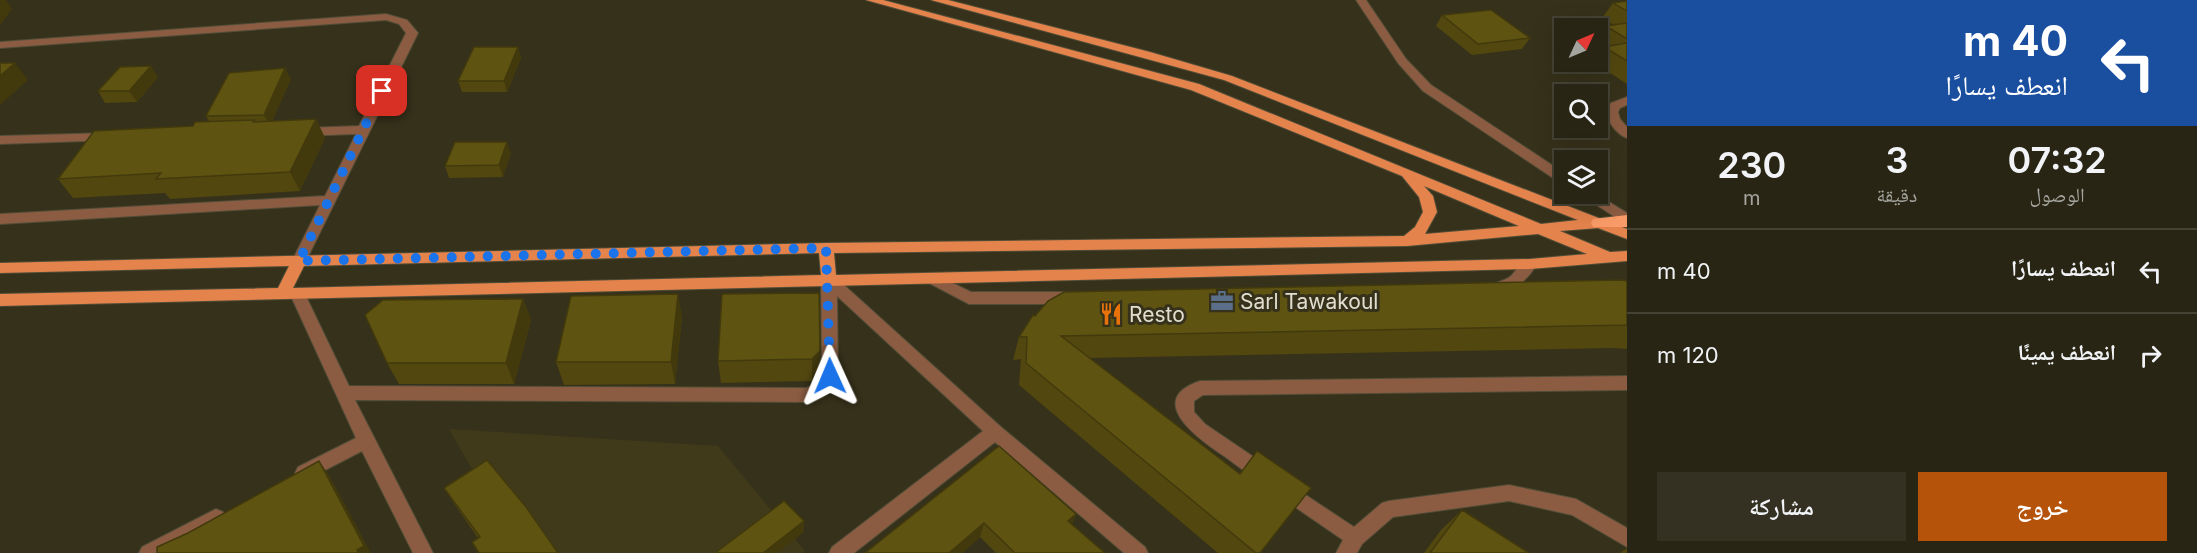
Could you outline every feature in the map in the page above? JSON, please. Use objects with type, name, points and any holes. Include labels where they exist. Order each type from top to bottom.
[{"type":"highway","points":[[1599,223],[1627,221]]},
{"type":"main road","points":[[871,0],[1195,87],[1627,265]]},
{"type":"main road","points":[[936,0],[1146,54],[1228,78],[1627,234]]},
{"type":"main road","points":[[1396,168],[1419,187],[1430,206],[1424,226],[1418,234],[1407,241]]},
{"type":"main road","points":[[0,268],[826,248],[1407,241],[1599,223]]},
{"type":"main road","points":[[826,248],[829,280]]},
{"type":"main road","points":[[0,300],[290,295],[1530,264],[1627,256]]},
{"type":"main road","points":[[290,295],[299,261]]},
{"type":"street","points":[[1361,0],[1402,61],[1426,88],[1554,172]]},
{"type":"street","points":[[0,45],[386,17],[403,22],[412,33],[299,261]]},
{"type":"street","points":[[1627,101],[1615,106],[1612,112],[1614,120],[1627,134]]},
{"type":"street","points":[[292,132],[362,130]]},
{"type":"street","points":[[0,140],[129,136]]},
{"type":"street","points":[[0,219],[328,200]]},
{"type":"street","points":[[1602,204],[1627,221]]},
{"type":"street","points":[[1485,289],[1507,287],[1530,264]]},
{"type":"street","points":[[934,279],[958,294],[976,299],[1091,297]]},
{"type":"street","points":[[343,393],[807,395],[825,384],[830,376],[829,280]]},
{"type":"street","points":[[829,280],[995,432],[1138,553]]},
{"type":"street","points":[[290,295],[343,393],[423,553]]},
{"type":"street","points":[[1627,383],[1200,388],[1185,398],[1186,414],[1198,429],[1350,545],[1389,509],[1509,493],[1576,507],[1627,538]]},
{"type":"street","points":[[839,553],[995,432]]},
{"type":"street","points":[[283,484],[366,441]]},
{"type":"street","points":[[149,553],[231,510]]},
{"type":"shaded area","points":[[449,429],[718,446],[805,551],[802,553],[520,553]]},
{"type":"building","points":[[1627,1],[1627,11],[1613,3]]},
{"type":"building","points":[[1491,10],[1530,38],[1478,44],[1442,15]]},
{"type":"building","points":[[1627,23],[1627,39],[1608,27]]},
{"type":"building","points":[[1627,43],[1627,61],[1608,49],[1608,46]]},
{"type":"building","points":[[474,47],[518,47],[504,81],[458,81]]},
{"type":"building","points":[[0,63],[15,63],[0,76]]},
{"type":"building","points":[[151,66],[129,91],[98,91],[120,67]]},
{"type":"building","points":[[285,68],[264,115],[206,116],[229,73]]},
{"type":"building","points":[[316,119],[290,172],[156,179],[161,173],[58,179],[94,131],[193,126],[195,122]]},
{"type":"building","points":[[455,142],[507,142],[499,165],[445,166]]},
{"type":"building","points":[[1627,281],[1627,325],[1061,336],[1240,474],[1257,451],[1311,488],[1260,553],[1256,553],[1026,363],[1027,337],[1019,337],[1033,315],[1035,316],[1048,301],[1064,292]]},
{"type":"building","points":[[819,293],[820,351],[812,359],[718,361],[722,294]]},
{"type":"building","points":[[678,294],[671,362],[556,362],[571,296]]},
{"type":"building","points":[[523,299],[506,363],[387,363],[365,315],[383,300]]},
{"type":"building","points":[[999,446],[1076,514],[1068,521],[1105,553],[1015,553],[984,523],[949,553],[865,553]]},
{"type":"building","points":[[487,460],[526,507],[558,553],[479,553],[472,542],[480,537],[444,488]]},
{"type":"building","points":[[319,461],[364,546],[357,550],[359,553],[157,553],[157,547],[188,533]]},
{"type":"building","points":[[784,501],[804,521],[763,553],[715,553]]},
{"type":"building","points":[[1462,510],[1529,553],[1430,553]]},
{"type":"place","name":"Sarl Tawakoul","points":[[1222,301]]},
{"type":"place","name":"Resto","points":[[1111,314]]},
{"type":"route","points":[[382,91],[299,261],[826,248],[829,280],[830,376]]}]
